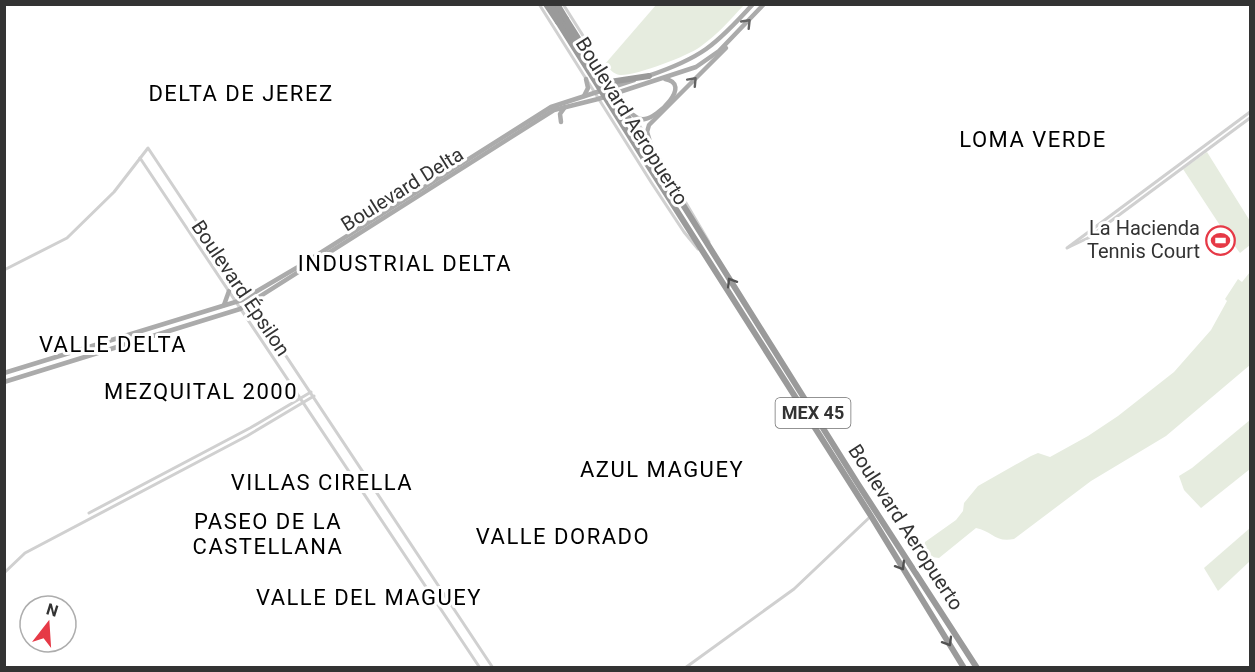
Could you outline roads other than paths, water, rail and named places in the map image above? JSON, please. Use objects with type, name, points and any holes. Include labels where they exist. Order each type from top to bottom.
[{"type":"highway","name":"Boulevard Aeropuerto","points":[[546,4],[871,516],[963,668]]},
{"type":"highway","points":[[552,4],[604,86],[614,88],[649,76]]},
{"type":"highway","name":"Boulevard Aeropuerto","points":[[557,4],[863,492],[977,668]]},
{"type":"highway","points":[[604,86],[614,88]]},
{"type":"highway","points":[[959,660],[969,666],[972,660]]},
{"type":"main road","points":[[649,76],[685,63],[702,53],[720,39],[753,4]]},
{"type":"main road","name":"Boulevard Delta","points":[[4,382],[240,309],[550,112],[598,99],[614,88],[662,79],[696,66],[714,55],[730,41],[765,4]]},
{"type":"main road","points":[[650,142],[647,132],[649,125],[721,54],[730,41]]},
{"type":"main road","points":[[583,96],[588,88],[586,79]]},
{"type":"main road","points":[[632,114],[639,119],[649,118],[674,94],[675,84],[671,80],[662,79]]},
{"type":"main road","name":"Boulevard Delta","points":[[4,373],[247,297],[551,107],[595,93],[604,86]]},
{"type":"main road","points":[[561,122],[560,112],[568,106]]},
{"type":"main road","points":[[224,306],[229,291]]},
{"type":"main road","points":[[159,335],[161,329],[182,319]]},
{"type":"street","name":"Boulevard Aeropuerto","points":[[539,4],[684,232],[702,251]]},
{"type":"street","name":"Boulevard Aeropuerto","points":[[563,4],[650,142],[702,228],[713,252]]},
{"type":"street","points":[[586,79],[593,84],[604,86],[607,74]]},
{"type":"street","points":[[607,112],[608,102],[614,98],[626,104]]},
{"type":"street","points":[[1251,112],[1067,248],[1084,241],[1251,118]]},
{"type":"street","name":"Boulevard Épsilon","points":[[480,668],[140,158],[147,148],[493,668]]},
{"type":"street","points":[[4,270],[67,238],[114,192],[140,158]]},
{"type":"street","points":[[1136,197],[1140,201]]},
{"type":"street","points":[[89,513],[249,428],[311,392]]},
{"type":"street","points":[[4,573],[25,553],[247,436],[314,396]]},
{"type":"street","points":[[685,668],[794,589],[871,516]]},
{"type":"place","name":"La Hacienda Tennis Court","points":[[1221,240]]},
{"type":"district","name":"DELTA DE JEREZ","points":[[241,93]]},
{"type":"district","name":"LOMA VERDE","points":[[1033,139]]},
{"type":"district","name":"INDUSTRIAL DELTA","points":[[405,263]]},
{"type":"district","name":"VALLE DELTA","points":[[113,344]]},
{"type":"district","name":"MEZQUITAL 2000","points":[[201,391]]},
{"type":"district","name":"AZUL MAGUEY","points":[[662,469]]},
{"type":"district","name":"VILLAS CIRELLA","points":[[322,482]]},
{"type":"district","name":"PASEO DE LA CASTELLANA","points":[[268,534]]},
{"type":"district","name":"VALLE DORADO","points":[[563,536]]},
{"type":"district","name":"VALLE DEL MAGUEY","points":[[369,597]]}]
